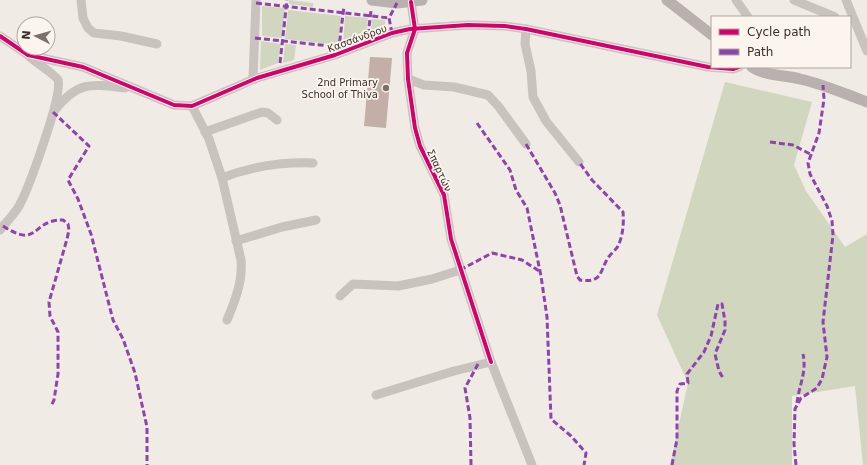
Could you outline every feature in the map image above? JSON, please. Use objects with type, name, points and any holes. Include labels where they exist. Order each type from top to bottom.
[{"type":"main road","points":[[372,0],[417,1]]},
{"type":"main road","points":[[667,0],[711,34]]},
{"type":"main road","points":[[755,68],[766,72],[800,79],[867,102]]},
{"type":"street","points":[[81,0],[83,18],[88,28],[94,33],[134,38],[158,44]]},
{"type":"street","points":[[253,79],[256,0]]},
{"type":"street","points":[[736,0],[747,16]]},
{"type":"street","points":[[794,0],[833,16]]},
{"type":"street","points":[[846,0],[851,16]]},
{"type":"street","points":[[414,29],[417,1]]},
{"type":"street","points":[[853,24],[867,51]]},
{"type":"street","name":"Κασσάνδρου","points":[[33,56],[83,67],[174,105],[192,106],[253,79],[335,55],[392,33],[414,29],[468,25],[526,28],[711,67]]},
{"type":"street","points":[[526,28],[525,44],[531,71],[533,97],[546,121],[579,162]]},
{"type":"street","name":"Σπαρτών","points":[[414,29],[407,53],[408,79],[415,128],[420,146],[444,196],[451,238],[490,362],[532,465]]},
{"type":"street","name":"Κασσάνδρου","points":[[0,36],[16,47]]},
{"type":"street","points":[[0,230],[18,206],[28,186],[53,112],[58,88],[58,80],[29,56]]},
{"type":"street","points":[[408,79],[424,85],[454,87],[488,95],[499,107],[526,144]]},
{"type":"street","points":[[53,112],[69,93],[85,86],[133,88]]},
{"type":"street","points":[[192,106],[205,132],[222,178],[242,270],[233,306],[227,320]]},
{"type":"street","points":[[205,132],[262,112],[268,113],[277,120]]},
{"type":"street","points":[[222,178],[239,171],[280,162],[313,163]]},
{"type":"street","points":[[236,241],[282,227],[316,220]]},
{"type":"street","points":[[340,296],[353,284],[398,286],[432,279],[460,270]]},
{"type":"street","points":[[376,395],[454,370],[490,362]]},
{"type":"green space","points":[[289,0],[313,3],[313,7],[289,4]]},
{"type":"green space","points":[[262,6],[285,8],[282,38],[262,36]]},
{"type":"green space","points":[[288,10],[341,16],[338,45],[285,39]]},
{"type":"green space","points":[[345,16],[368,18],[366,35],[343,45]]},
{"type":"green space","points":[[372,19],[385,20],[385,28],[371,34]]},
{"type":"green space","points":[[261,41],[281,44],[278,63],[260,70]]},
{"type":"green space","points":[[285,44],[296,45],[294,60],[283,63]]},
{"type":"green space","points":[[725,82],[812,102],[794,165],[806,191],[845,247],[867,234],[867,465],[863,465],[855,386],[792,396],[792,465],[670,465],[688,383],[657,315]]},
{"type":"building","points":[[370,57],[392,58],[386,128],[364,126]]},
{"type":"marked path","points":[[280,63],[287,0]]},
{"type":"marked path","points":[[256,3],[389,18]]},
{"type":"marked path","points":[[392,33],[389,18],[397,3]]},
{"type":"marked path","points":[[255,38],[339,47],[344,6]]},
{"type":"marked path","points":[[368,35],[371,11]]},
{"type":"marked path","points":[[796,465],[794,444],[795,409],[801,398],[817,388],[822,379],[827,357],[823,322],[833,235],[832,221],[827,206],[810,174],[808,163],[819,133],[824,99],[823,85]]},
{"type":"marked path","points":[[53,112],[89,146],[68,180],[78,199],[91,234],[113,320],[123,339],[135,373],[147,427],[147,465]]},
{"type":"marked path","points":[[477,123],[510,170],[516,190],[527,208],[541,276],[547,317],[551,419],[571,436],[586,453],[584,465]]},
{"type":"marked path","points":[[770,142],[793,145],[810,154]]},
{"type":"marked path","points":[[526,144],[555,193],[560,205],[577,276],[580,280],[593,280],[597,278],[608,258],[618,246],[623,229],[623,212],[592,180],[579,162]]},
{"type":"marked path","points":[[3,226],[15,233],[23,235],[35,232],[45,224],[53,221],[63,220],[68,224],[69,230],[67,239],[49,302],[50,316],[58,332],[58,374],[54,400],[51,406]]},
{"type":"marked path","points":[[460,270],[492,253],[522,260],[539,271]]},
{"type":"marked path","points":[[672,465],[677,439],[677,391],[680,384],[688,383],[687,374],[704,352],[711,336],[718,304],[722,304],[725,330],[715,354],[719,371],[723,378]]},
{"type":"marked path","points":[[797,403],[804,367],[803,354]]},
{"type":"marked path","points":[[471,465],[470,418],[465,388],[478,364]]},
{"type":"cycle path","points":[[411,2],[415,29],[407,53],[408,79],[415,128],[420,146],[444,195],[451,239],[491,362]]},
{"type":"cycle path","points":[[0,36],[28,55],[83,67],[174,105],[192,106],[257,78],[335,55],[392,33],[410,29],[468,25],[505,26],[711,67]]},
{"type":"cycle path","points":[[720,68],[736,68]]},
{"type":"place","name":"2nd Primary School of Thiva","points":[[386,88]]}]
